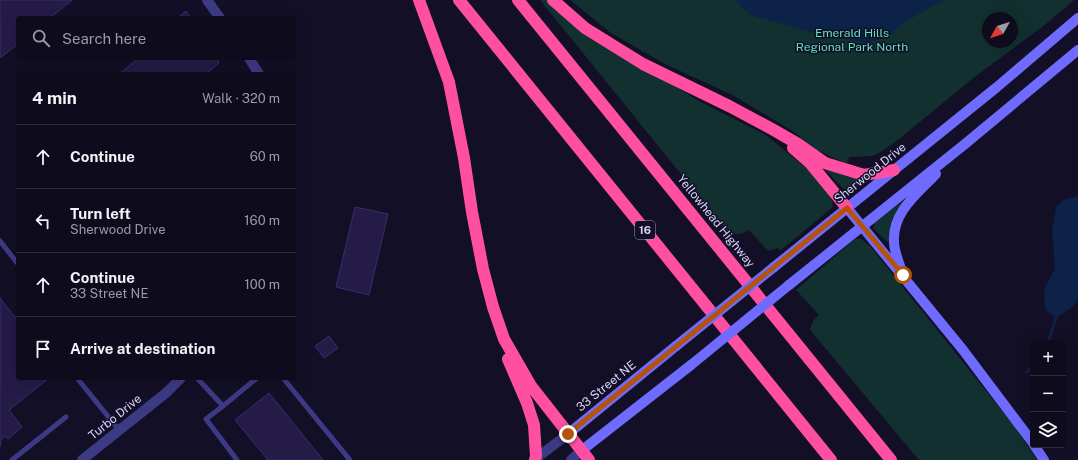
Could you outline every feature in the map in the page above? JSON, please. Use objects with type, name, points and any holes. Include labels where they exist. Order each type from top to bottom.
[{"type":"highway","points":[[419,0],[449,82],[483,269],[493,307],[504,339],[531,386],[585,456]]},
{"type":"highway","name":"16","points":[[459,0],[831,460]]},
{"type":"highway","name":"Yellowhead Highway","points":[[518,0],[891,460]]},
{"type":"highway","points":[[553,0],[585,28],[643,64],[730,106],[798,144],[825,163],[864,175],[894,170]]},
{"type":"highway","points":[[772,129],[810,163],[847,208]]},
{"type":"highway","points":[[504,339],[505,353],[534,425],[536,456],[534,460]]},
{"type":"main road","name":"Sherwood Drive","points":[[676,346],[997,87],[1078,18]]},
{"type":"main road","points":[[585,456],[691,365],[965,144],[1078,50]]},
{"type":"main road","points":[[903,275],[894,243],[895,228],[899,215],[913,197],[965,144]]},
{"type":"main road","points":[[847,208],[963,350],[1030,439]]},
{"type":"main road","name":"33 Street NE","points":[[568,434],[676,346]]},
{"type":"main road","points":[[1036,448],[1044,460]]},
{"type":"street","points":[[207,0],[219,16]]},
{"type":"street","points":[[250,60],[258,72]]},
{"type":"street","name":"Turbo Drive","points":[[82,460],[166,393],[180,380]]},
{"type":"street","name":"33 Street NE","points":[[534,460],[568,434]]},
{"type":"street","points":[[571,460],[585,456]]},
{"type":"lane","points":[[0,241],[16,261]]},
{"type":"lane","points":[[79,380],[119,430]]},
{"type":"lane","points":[[199,380],[223,406]]},
{"type":"lane","points":[[237,460],[206,419],[255,380]]},
{"type":"lane","points":[[285,380],[350,460]]},
{"type":"lane","points":[[12,460],[66,417]]},
{"type":"green space","points":[[540,0],[548,0],[697,100],[766,135],[811,172],[827,189],[833,207],[780,251],[778,248],[768,251],[749,230],[738,234],[727,231]]},
{"type":"green space","name":"Emerald Hills Regional Park North","points":[[570,0],[1074,0],[1046,24],[1018,45],[1018,12],[982,12],[982,48],[1014,48],[976,76],[894,143],[872,156],[849,157],[847,164],[817,150],[791,130],[732,95],[663,63],[611,33]]},
{"type":"green space","points":[[821,165],[862,178],[864,181],[850,193],[847,193]]},
{"type":"green space","points":[[907,198],[890,230],[889,241],[887,242],[873,228],[875,222]]},
{"type":"green space","points":[[855,239],[861,239],[870,246],[1015,427],[1037,460],[919,460],[810,330],[813,321],[819,315],[796,290]]},
{"type":"water","points":[[735,0],[945,0],[920,13],[897,28],[894,33],[884,38],[867,43],[815,33],[750,15]]},
{"type":"water","points":[[1078,196],[1078,301],[1071,308],[1056,318],[1046,310],[1044,301],[1045,287],[1055,269],[1052,230],[1056,207],[1065,199]]},
{"type":"building","points":[[0,0],[72,0],[52,16],[16,16],[16,46],[0,58]]},
{"type":"building","points":[[186,11],[190,16],[180,16]]},
{"type":"building","points":[[136,60],[217,60],[219,63],[208,72],[122,72]]},
{"type":"building","points":[[355,207],[388,214],[369,295],[336,287]]},
{"type":"building","points":[[0,298],[16,318],[16,380],[46,380],[9,410],[22,427],[8,439],[5,436],[1,440],[0,447]]},
{"type":"building","points":[[329,336],[338,348],[324,358],[315,346]]},
{"type":"building","points":[[269,393],[323,460],[268,460],[235,420]]},
{"type":"waterway","points":[[1049,340],[1056,318]]},
{"type":"waterway","points":[[1027,372],[1030,368]]},
{"type":"route","points":[[568,434],[847,208],[903,275]]}]
